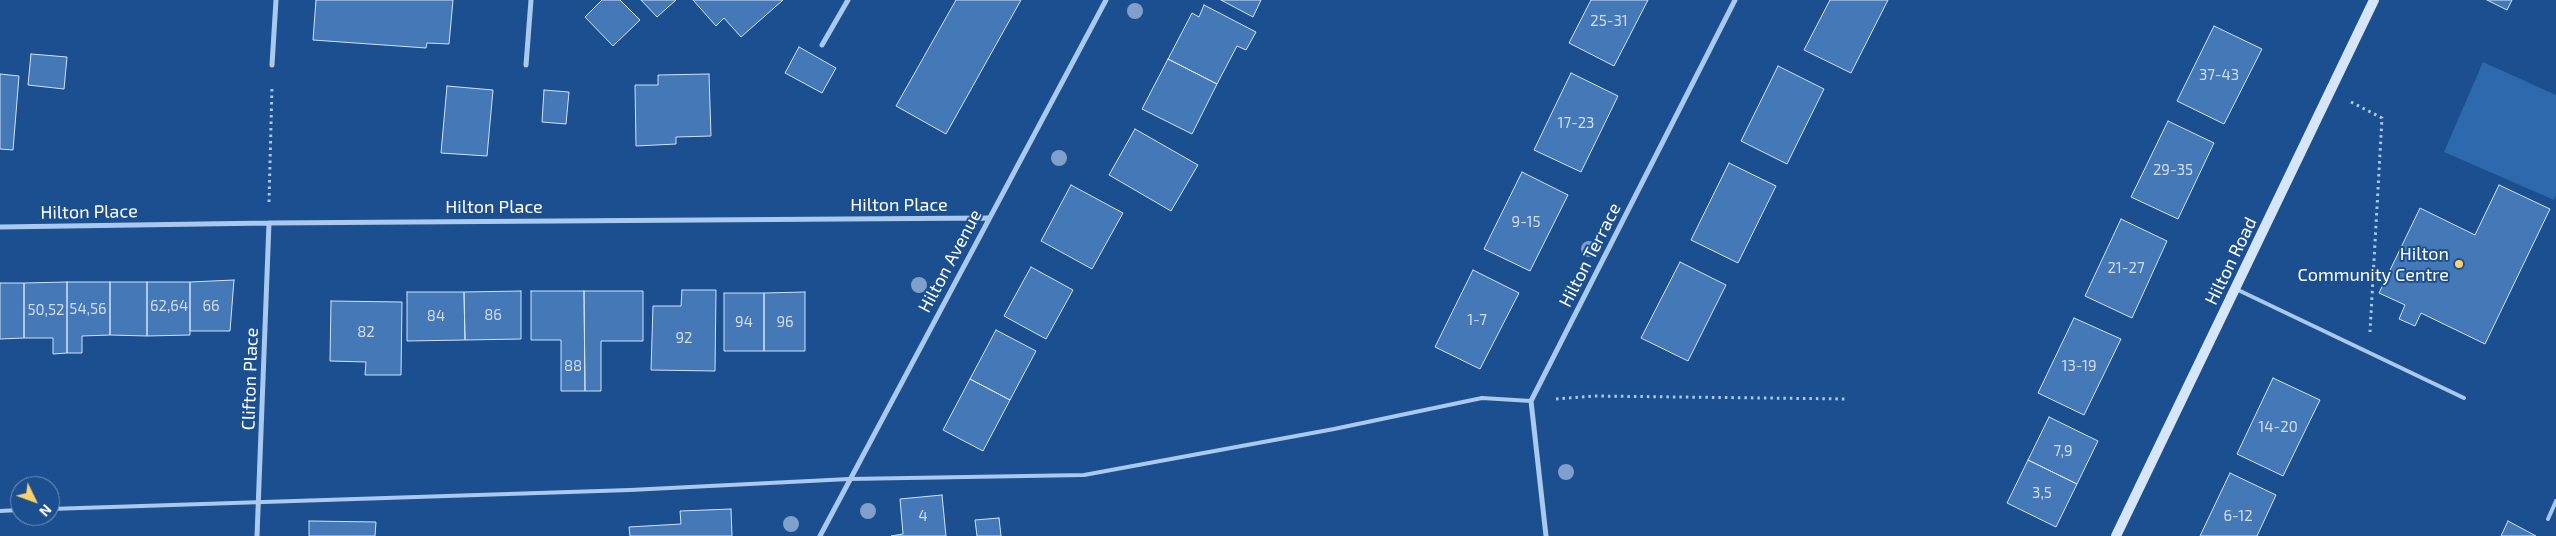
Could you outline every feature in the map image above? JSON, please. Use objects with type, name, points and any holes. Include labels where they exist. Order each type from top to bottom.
[{"type":"street","points":[[272,65],[276,0]]},
{"type":"street","points":[[526,65],[531,0]]},
{"type":"street","points":[[822,44],[848,0]]},
{"type":"street","name":"Hilton Avenue","points":[[820,536],[1106,0]]},
{"type":"street","name":"Hilton Terrace","points":[[1531,401],[1734,0]]},
{"type":"street","name":"Hilton Road","points":[[2116,536],[2374,0]]},
{"type":"street","name":"Hilton Place","points":[[0,227],[269,223],[988,218]]},
{"type":"street","name":"Clifton Place","points":[[257,536],[260,502],[269,223]]},
{"type":"street","points":[[1531,401],[1546,536]]},
{"type":"lane","points":[[2236,289],[2464,398]]},
{"type":"lane","points":[[60,509],[630,490],[850,479],[1084,475],[1334,429],[1482,398],[1531,401]]},
{"type":"lane","points":[[2548,519],[2556,501]]},
{"type":"path","points":[[269,223],[272,65]]},
{"type":"path","points":[[2330,91],[2382,118],[2369,354]]},
{"type":"path","points":[[1531,401],[1594,396],[1848,399]]},
{"type":"shaded area","points":[[2483,62],[2556,95],[2556,195],[2554,200],[2444,152]]},
{"type":"building","points":[[316,0],[453,0],[449,44],[427,43],[426,48],[313,40]]},
{"type":"building","points":[[602,0],[620,0],[640,20],[613,46],[585,17]]},
{"type":"building","points":[[641,0],[676,0],[657,17]]},
{"type":"building","points":[[693,0],[783,0],[741,37],[724,18],[716,26]]},
{"type":"building","points":[[956,0],[1021,0],[946,134],[896,106]]},
{"type":"building","points":[[1221,0],[1261,0],[1253,17]]},
{"type":"building","points":[[1591,0],[1648,0],[1614,66],[1569,43]]},
{"type":"building","points":[[1830,0],[1888,0],[1851,73],[1804,50]]},
{"type":"building","points":[[2487,0],[2512,0],[2507,10]]},
{"type":"building","points":[[1204,5],[1256,32],[1246,50],[1237,46],[1217,84],[1168,59],[1192,13],[1199,17]]},
{"type":"building","points":[[2214,26],[2262,49],[2224,124],[2177,101]]},
{"type":"building","points":[[799,47],[836,68],[822,93],[785,73]]},
{"type":"building","points":[[31,54],[67,57],[64,89],[28,85]]},
{"type":"building","points":[[1168,59],[1217,84],[1192,134],[1142,109]]},
{"type":"building","points":[[1778,66],[1824,89],[1787,164],[1741,141]]},
{"type":"building","points":[[1571,73],[1618,96],[1581,172],[1534,150]]},
{"type":"building","points":[[0,74],[19,76],[13,150],[0,149]]},
{"type":"building","points":[[709,74],[711,136],[676,137],[676,144],[636,146],[635,85],[658,85],[658,75]]},
{"type":"building","points":[[447,86],[493,90],[487,156],[441,153]]},
{"type":"building","points":[[544,90],[569,92],[566,124],[542,122]]},
{"type":"building","points":[[2168,121],[2214,143],[2178,219],[2131,197]]},
{"type":"building","points":[[1135,129],[1198,165],[1171,211],[1109,175]]},
{"type":"building","points":[[1729,163],[1776,186],[1738,263],[1691,240]]},
{"type":"building","points":[[1522,172],[1568,195],[1530,271],[1484,249]]},
{"type":"building","points":[[1071,185],[1123,213],[1092,269],[1041,241]]},
{"type":"building","name":"Hilton Community Centre","points":[[2499,185],[2550,209],[2485,344],[2421,313],[2415,326],[2399,319],[2405,305],[2379,293],[2420,208],[2475,235]]},
{"type":"building","points":[[2121,219],[2167,241],[2132,318],[2085,296]]},
{"type":"building","points":[[1680,262],[1726,285],[1688,361],[1641,338]]},
{"type":"building","points":[[1031,267],[1073,290],[1046,339],[1004,316]]},
{"type":"building","points":[[1473,270],[1519,293],[1480,369],[1435,347]]},
{"type":"building","points":[[234,280],[230,331],[190,331],[190,282]]},
{"type":"building","points":[[67,282],[110,282],[110,335],[82,336],[82,353],[67,353]]},
{"type":"building","points":[[67,282],[67,353],[53,354],[53,338],[24,338],[24,283]]},
{"type":"building","points":[[110,282],[147,282],[147,336],[110,335]]},
{"type":"building","points":[[147,282],[190,282],[190,335],[147,336]]},
{"type":"building","points":[[0,283],[24,283],[24,338],[0,339]]},
{"type":"building","points":[[682,290],[716,290],[715,371],[651,370],[653,306],[681,306]]},
{"type":"building","points":[[521,291],[521,339],[465,340],[464,292]]},
{"type":"building","points":[[531,291],[584,291],[585,391],[561,391],[561,340],[531,340]]},
{"type":"building","points":[[584,291],[643,291],[643,341],[601,341],[601,391],[585,391]]},
{"type":"building","points":[[407,292],[464,292],[465,340],[407,341]]},
{"type":"building","points":[[805,292],[805,351],[764,351],[764,293]]},
{"type":"building","points":[[724,293],[764,293],[764,351],[724,351]]},
{"type":"building","points":[[331,301],[402,302],[401,375],[365,375],[366,362],[330,361]]},
{"type":"building","points":[[2074,318],[2121,339],[2084,415],[2038,393]]},
{"type":"building","points":[[996,330],[1036,351],[1010,400],[970,379]]},
{"type":"building","points":[[2273,378],[2320,400],[2283,476],[2237,454]]},
{"type":"building","points":[[970,379],[1010,400],[983,451],[943,430]]},
{"type":"building","points":[[2049,417],[2098,441],[2077,484],[2028,460]]},
{"type":"building","points":[[2028,460],[2077,484],[2056,527],[2007,503]]},
{"type":"building","points":[[2230,473],[2276,495],[2257,536],[2200,536]]},
{"type":"building","points":[[942,495],[946,536],[891,536],[903,534],[900,499]]},
{"type":"building","points":[[731,509],[732,536],[630,536],[629,527],[681,524],[680,511]]},
{"type":"building","points":[[999,518],[1001,536],[977,536],[975,520]]},
{"type":"building","points":[[309,521],[376,522],[375,536],[309,536]]},
{"type":"building","points":[[2508,521],[2536,536],[2501,536]]},
{"type":"place","name":"Hilton Community Centre","points":[[2459,264]]}]
